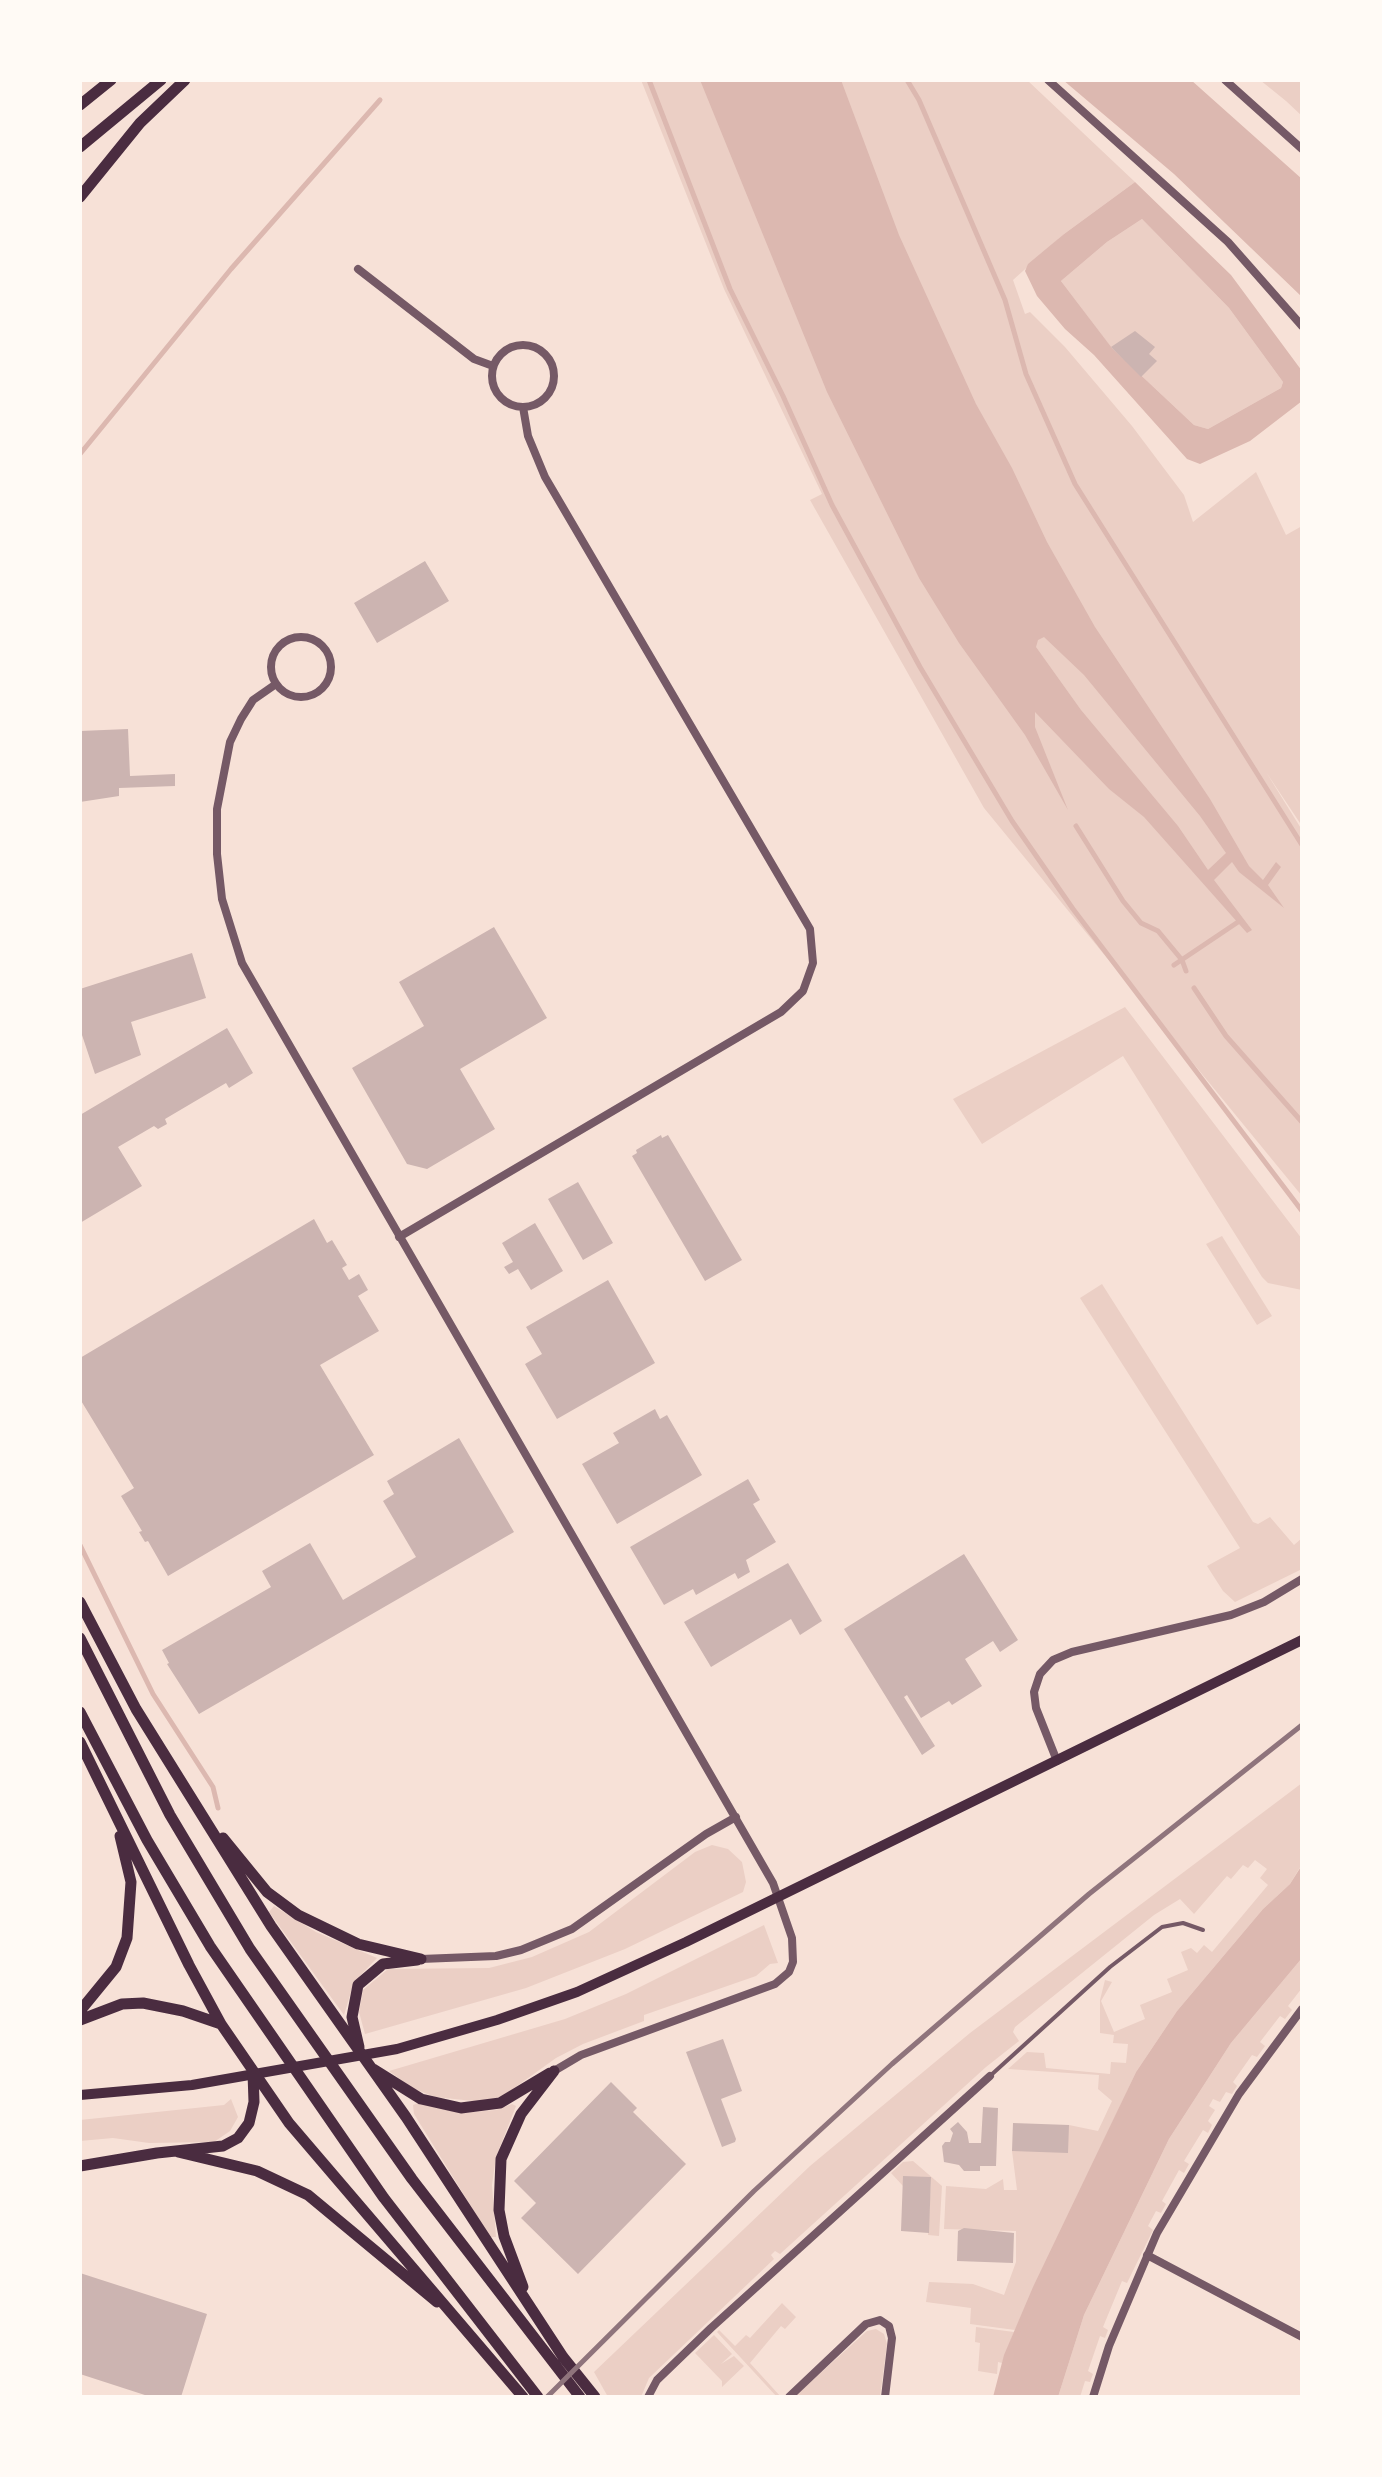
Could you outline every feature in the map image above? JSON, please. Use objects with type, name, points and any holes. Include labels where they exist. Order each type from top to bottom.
[{"type":"highway","points":[[80,105],[111,80]]},
{"type":"highway","points":[[80,147],[161,80]]},
{"type":"highway","points":[[80,196],[129,136],[185,80]]},
{"type":"highway","points":[[80,1602],[136,1708],[271,1926],[595,2397]]},
{"type":"highway","points":[[80,1638],[170,1816],[250,1949],[412,2179],[580,2397]]},
{"type":"highway","points":[[80,1712],[180,1898],[272,2040],[384,2198],[538,2397]]},
{"type":"highway","points":[[80,1742],[221,2024],[290,2123],[523,2397]]},
{"type":"highway","points":[[186,1791],[251,1875],[281,1904],[336,1935],[422,1959]]},
{"type":"highway","points":[[80,2011],[116,1967],[127,1938],[131,1882],[116,1817]]},
{"type":"highway","points":[[360,2052],[352,2017],[358,1985],[383,1964],[422,1959]]},
{"type":"highway","points":[[80,2020],[122,2004],[143,2004],[183,2011],[221,2024]]},
{"type":"highway","points":[[369,2066],[421,2099],[461,2108],[500,2103],[554,2071]]},
{"type":"highway","points":[[80,2166],[223,2146],[238,2138],[249,2123],[254,2102],[253,2070]]},
{"type":"highway","points":[[540,2321],[504,2236],[498,2185],[509,2135],[554,2071]]},
{"type":"highway","points":[[178,2152],[256,2170],[308,2194],[455,2315]]},
{"type":"main road","points":[[80,2095],[220,2081],[397,2049],[577,1992],[778,1898],[1302,1640]]},
{"type":"street","points":[[1048,80],[1228,242],[1302,326]]},
{"type":"street","points":[[1225,80],[1302,149]]},
{"type":"street","points":[[358,269],[474,359],[493,366]]},
{"type":"street","points":[[523,344],[544,352],[554,373],[549,393],[542,401],[523,407],[503,400],[492,383],[493,366],[504,350],[523,344]]},
{"type":"street","points":[[399,1236],[781,1012],[803,990],[813,963],[810,930],[546,477],[528,436],[523,407]]},
{"type":"street","points":[[288,640],[314,640],[328,652],[329,680],[317,694],[290,696],[276,684],[271,672],[272,658],[288,640]]},
{"type":"street","points":[[276,684],[253,700],[235,730],[217,809],[216,854],[222,898],[242,963],[773,1882],[794,1952],[789,1972],[763,1989],[581,2055],[554,2071]]},
{"type":"street","points":[[1057,1761],[1036,1708],[1034,1692],[1040,1674],[1053,1660],[1072,1652],[1231,1615],[1302,1580]]},
{"type":"street","points":[[422,1959],[496,1956],[572,1929],[736,1817]]},
{"type":"street","points":[[1093,2397],[1108,2346],[1146,2255],[1215,2133],[1302,2009]]},
{"type":"street","points":[[648,2397],[653,2385],[710,2328],[990,2076]]},
{"type":"street","points":[[1146,2255],[1302,2337]]},
{"type":"street","points":[[789,2397],[866,2324],[880,2320],[889,2326],[892,2338],[884,2397]]},
{"type":"lane","points":[[990,2076],[1110,1967],[1162,1927],[1182,1922],[1203,1930]]},
{"type":"shaded area","points":[[641,80],[1027,80],[1135,182],[1064,234],[1013,280],[1025,314],[1030,312],[1065,347],[1132,426],[1184,495],[1193,522],[1256,472],[1286,535],[1302,526],[1302,826],[1266,772],[1302,830],[1302,1196],[984,808],[810,500],[822,494],[724,289]]},
{"type":"shaded area","points":[[700,80],[841,80],[899,235],[976,404],[1047,542],[1095,627],[1210,799],[1249,866],[1263,880],[1276,862],[1281,867],[1268,885],[1284,908],[1232,862],[1214,880],[1252,930],[1247,933],[1144,817],[1109,789],[1035,712],[1035,727],[1068,810],[1025,735],[959,643],[919,578],[827,392]],"holes":[[[1044,637],[1084,675],[1226,853],[1208,870],[1178,826],[1081,710],[1036,647],[1038,640]]]},
{"type":"shaded area","points":[[1063,80],[1191,80],[1302,179],[1302,297],[1174,174]]},
{"type":"shaded area","points":[[1260,80],[1302,80],[1302,116],[1286,101]]},
{"type":"shaded area","points":[[1135,182],[1231,275],[1302,371],[1302,401],[1250,441],[1200,464],[1187,459],[1037,296],[1025,271],[1028,264]],"holes":[[[1142,219],[1229,308],[1283,382],[1281,388],[1208,429],[1194,425],[1112,348],[1061,281],[1107,242]]]},
{"type":"shaded area","points":[[1142,219],[1229,308],[1283,382],[1281,388],[1208,429],[1194,425],[1111,347],[1061,281],[1107,242]]},
{"type":"shaded area","points":[[1125,1007],[1302,1239],[1302,1290],[1268,1283],[1262,1277],[1123,1056],[982,1144],[953,1099]]},
{"type":"shaded area","points":[[1222,1236],[1272,1316],[1257,1325],[1206,1244]]},
{"type":"shaded area","points":[[1102,1284],[1253,1522],[1258,1524],[1270,1517],[1294,1545],[1302,1538],[1302,1569],[1235,1602],[1223,1591],[1207,1566],[1240,1548],[1080,1298]]},
{"type":"shaded area","points":[[1302,1783],[1302,1864],[1290,1884],[1263,1909],[1177,2011],[1136,2072],[1015,2330],[970,2324],[971,2308],[926,2302],[929,2282],[973,2284],[1004,2295],[1016,2262],[1016,2231],[944,2229],[946,2186],[986,2189],[1003,2179],[1004,2190],[1017,2190],[1012,2151],[1069,2125],[1098,2131],[1112,2101],[1098,2089],[1099,2075],[1008,2069],[1027,2052],[1044,2053],[1046,2068],[1110,2074],[1111,2062],[1126,2063],[1128,2044],[1113,2043],[1114,2035],[1100,2033],[1100,2000],[1105,1980],[1112,1982],[1101,2001],[1114,2032],[1145,2019],[1140,2005],[1172,1992],[1167,1979],[1188,1970],[1181,1952],[1191,1948],[1197,1953],[1204,1945],[1212,1952],[1268,1885],[1260,1878],[1267,1869],[1255,1860],[1248,1868],[1243,1865],[1231,1879],[1227,1876],[1194,1914],[1180,1899],[1154,1915],[1015,2027],[1013,2032],[1019,2041],[780,2254],[775,2251],[771,2255],[774,2259],[649,2378],[641,2397],[608,2397],[594,2372],[810,2166],[970,2033]]},
{"type":"shaded area","points":[[712,1845],[728,1849],[742,1862],[746,1882],[743,1892],[625,1949],[526,1988],[365,2034],[359,2012],[363,1990],[388,1969],[489,1968],[532,1957],[589,1932],[695,1852]]},
{"type":"shaded area","points":[[1302,1865],[1302,1958],[1231,2043],[1169,2139],[1084,2315],[1058,2397],[993,2397],[1004,2355],[1033,2287],[1136,2072],[1177,2011],[1263,1909],[1290,1884]]},
{"type":"shaded area","points":[[274,1906],[316,1932],[377,1958],[354,1982],[344,2015],[269,1912]]},
{"type":"shaded area","points":[[764,1925],[778,1963],[770,1964],[756,1976],[644,2015],[644,2021],[583,2044],[503,2096],[483,2102],[435,2097],[412,2088],[389,2071],[565,2019],[626,1994]]},
{"type":"shaded area","points":[[1302,1958],[1302,1988],[1288,2006],[1292,2010],[1285,2019],[1280,2016],[1260,2042],[1265,2046],[1257,2057],[1252,2055],[1233,2082],[1237,2086],[1232,2094],[1226,2092],[1220,2102],[1213,2099],[1209,2106],[1215,2110],[1208,2121],[1212,2125],[1208,2133],[1203,2130],[1184,2161],[1189,2164],[1184,2173],[1179,2170],[1162,2201],[1166,2204],[1161,2213],[1156,2211],[1148,2226],[1153,2230],[1127,2283],[1122,2281],[1103,2327],[1108,2330],[1105,2338],[1100,2336],[1088,2371],[1093,2374],[1090,2382],[1085,2381],[1080,2397],[1058,2397],[1084,2315],[1169,2139],[1231,2043]]},
{"type":"shaded area","points":[[231,2099],[238,2117],[230,2131],[214,2142],[149,2143],[113,2138],[80,2141],[80,2120],[224,2105]]},
{"type":"shaded area","points":[[413,2105],[461,2113],[516,2106],[496,2157],[492,2185],[496,2237],[490,2237],[414,2114]]},
{"type":"shaded area","points":[[913,2161],[942,2186],[939,2236],[928,2235],[931,2178],[903,2186],[891,2173],[903,2162]]},
{"type":"shaded area","points":[[782,2303],[796,2317],[785,2329],[781,2326],[750,2363],[781,2397],[777,2397],[717,2332],[735,2346],[746,2335],[750,2338]]},
{"type":"shaded area","points":[[976,2327],[1014,2332],[1002,2363],[998,2362],[997,2374],[978,2371],[980,2343],[975,2342]]},
{"type":"shaded area","points":[[876,2329],[884,2334],[887,2344],[880,2397],[794,2397],[867,2331]]},
{"type":"shaded area","points":[[714,2335],[732,2354],[721,2364],[734,2356],[744,2366],[722,2387],[722,2381],[695,2353]]},
{"type":"building","points":[[1135,331],[1155,347],[1149,354],[1157,361],[1141,377],[1111,347]]},
{"type":"building","points":[[425,561],[449,601],[377,643],[354,603]]},
{"type":"building","points":[[128,729],[130,776],[175,774],[175,786],[119,788],[119,796],[80,802],[80,731]]},
{"type":"building","points":[[494,927],[547,1018],[460,1069],[495,1129],[427,1169],[407,1164],[352,1068],[424,1026],[399,982]]},
{"type":"building","points":[[192,953],[206,998],[131,1022],[141,1055],[95,1074],[80,1029],[80,989]]},
{"type":"building","points":[[227,1028],[253,1073],[229,1088],[226,1083],[165,1119],[167,1124],[158,1129],[154,1126],[118,1147],[142,1186],[80,1223],[80,1115]]},
{"type":"building","points":[[661,1135],[668,1135],[742,1260],[705,1281],[632,1156]]},
{"type":"building","points":[[578,1182],[613,1243],[583,1260],[548,1199]]},
{"type":"building","points":[[314,1219],[327,1243],[332,1240],[347,1265],[342,1268],[349,1280],[359,1274],[368,1290],[358,1296],[379,1331],[320,1365],[374,1455],[168,1576],[121,1496],[134,1488],[80,1399],[80,1358]]},
{"type":"building","points":[[535,1223],[563,1271],[531,1290],[518,1269],[509,1274],[504,1267],[513,1262],[502,1243]]},
{"type":"building","points":[[608,1280],[655,1363],[557,1419],[525,1364],[542,1354],[526,1327]]},
{"type":"building","points":[[655,1409],[660,1419],[667,1415],[702,1475],[617,1524],[582,1464],[619,1443],[613,1433]]},
{"type":"building","points":[[459,1438],[514,1532],[199,1714],[162,1650],[271,1587],[262,1571],[310,1543],[343,1600],[416,1557],[383,1501],[394,1494],[387,1481]]},
{"type":"building","points":[[748,1479],[760,1500],[753,1504],[776,1542],[746,1560],[750,1572],[738,1579],[735,1573],[696,1595],[693,1589],[664,1605],[630,1547]]},
{"type":"building","points":[[964,1554],[1018,1640],[1000,1652],[993,1641],[965,1659],[982,1686],[952,1705],[949,1701],[921,1718],[907,1695],[904,1697],[935,1746],[922,1755],[844,1629]]},
{"type":"building","points":[[788,1563],[822,1621],[800,1635],[791,1619],[711,1667],[684,1622]]},
{"type":"building","points":[[723,2039],[742,2091],[721,2099],[736,2139],[722,2147],[686,2052]]},
{"type":"building","points":[[611,2082],[637,2108],[633,2112],[686,2164],[578,2274],[521,2218],[536,2203],[514,2181]]},
{"type":"building","points":[[983,2107],[998,2108],[996,2166],[964,2171],[959,2165],[944,2162],[942,2146],[950,2142],[950,2129],[958,2122],[967,2132],[969,2143],[981,2143]]},
{"type":"building","points":[[1013,2123],[1069,2125],[1068,2153],[1012,2151]]},
{"type":"building","points":[[903,2176],[931,2177],[929,2233],[901,2231]]},
{"type":"building","points":[[964,2228],[1014,2233],[1013,2263],[957,2261],[958,2231]]},
{"type":"building","points":[[80,2273],[207,2314],[181,2397],[151,2397],[80,2374]]},
{"type":"waterway","points":[[649,80],[730,289],[832,505],[920,667],[1012,821],[1073,909],[1302,1211]]},
{"type":"waterway","points":[[907,80],[1005,300],[1026,374],[1075,484],[1302,845]]},
{"type":"waterway","points":[[80,454],[231,269],[380,100]]},
{"type":"waterway","points":[[1076,826],[1123,901],[1141,923],[1158,931],[1182,960],[1186,971]]},
{"type":"waterway","points":[[1174,965],[1238,922]]},
{"type":"waterway","points":[[1194,988],[1226,1036],[1302,1122]]},
{"type":"waterway","points":[[80,1545],[153,1694],[213,1787],[218,1808]]},
{"type":"railway","points":[[547,2397],[754,2191],[892,2064],[1089,1894],[1302,1725]]}]
